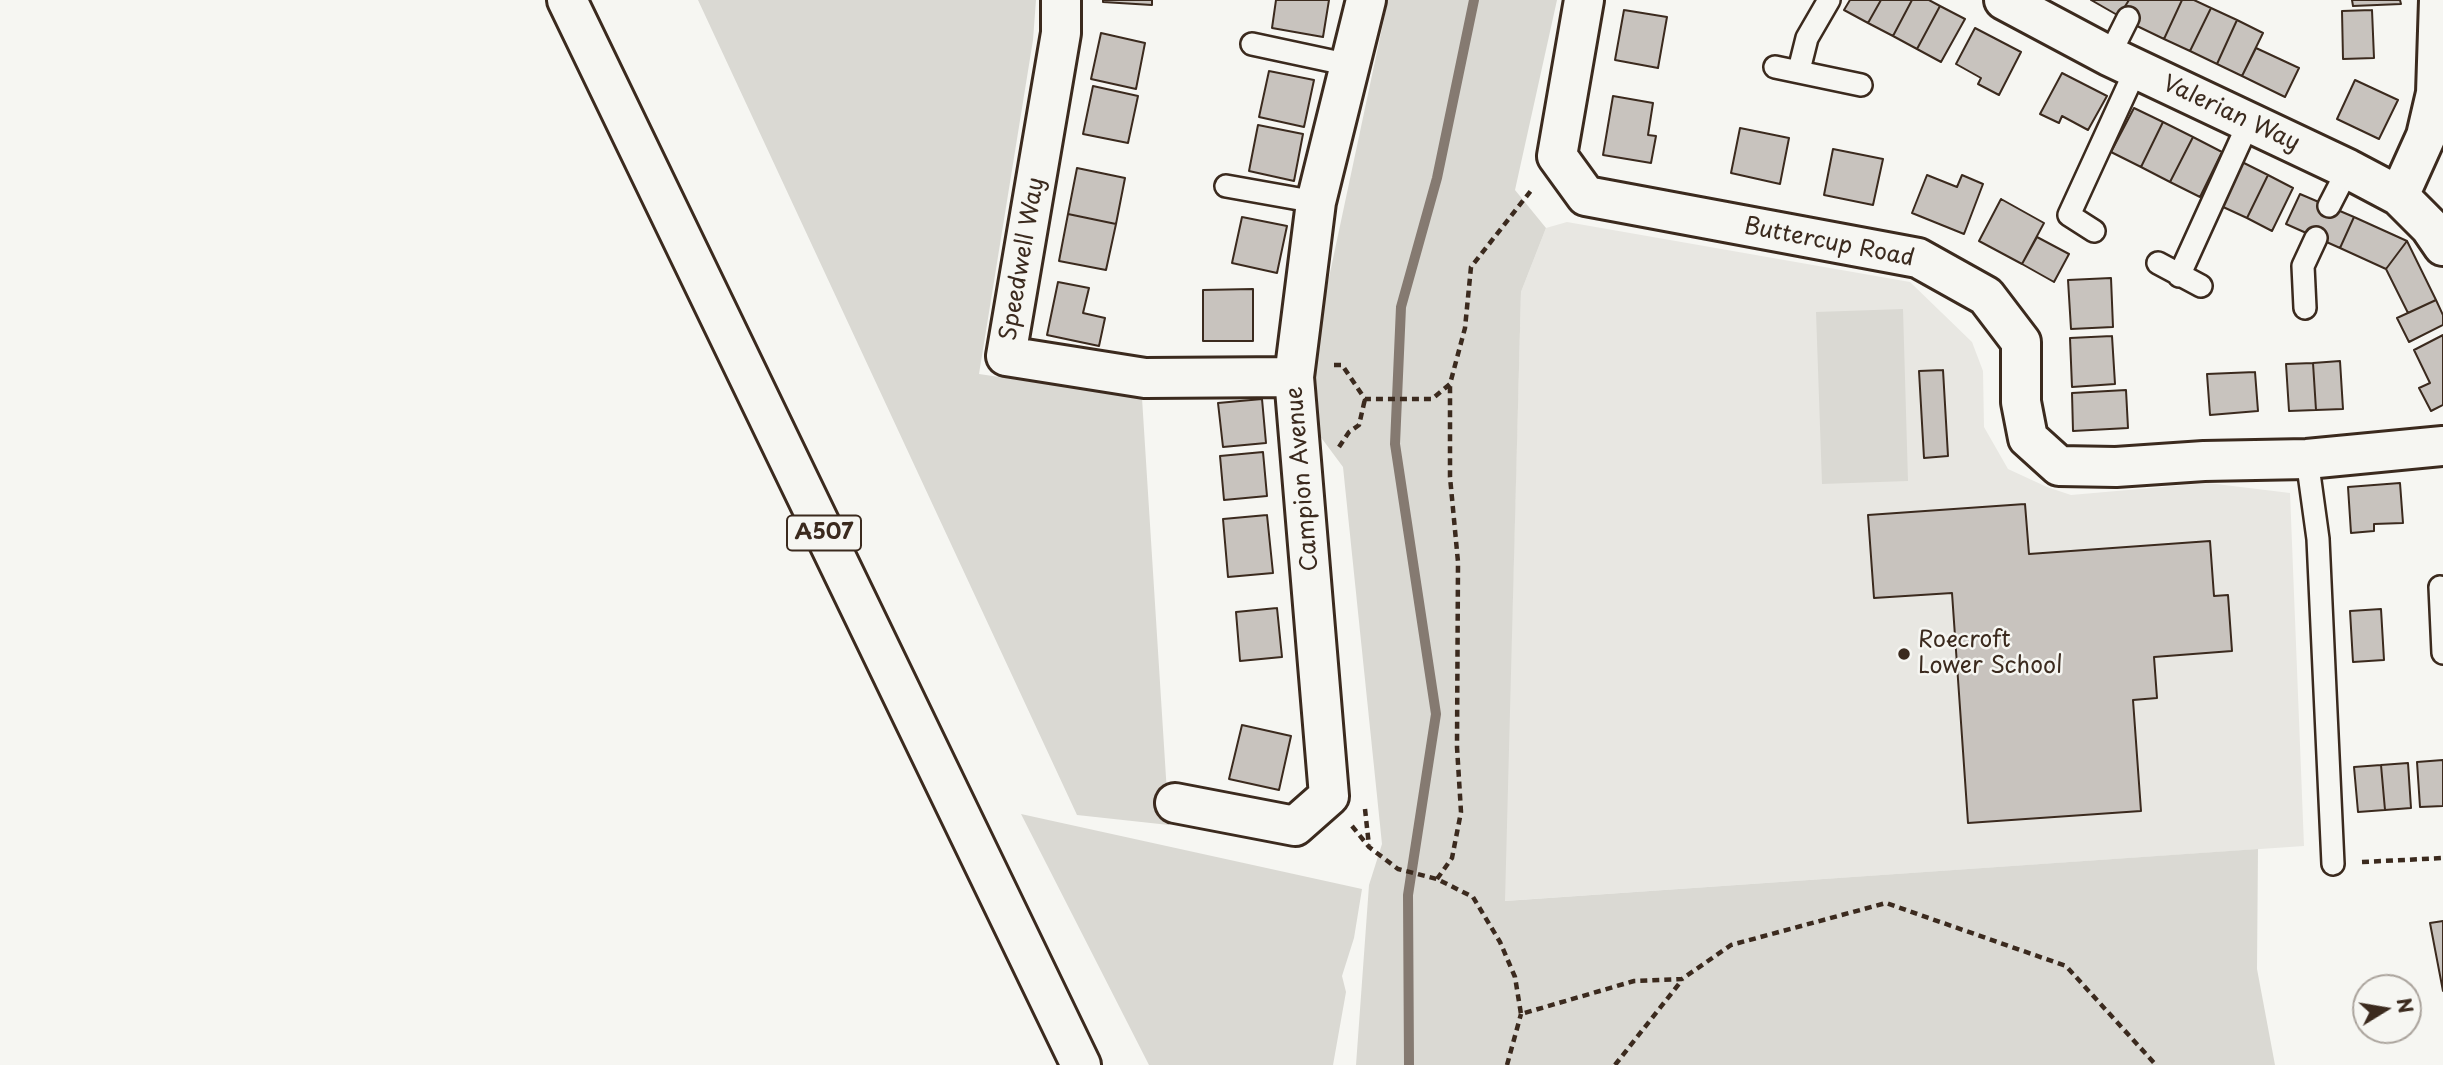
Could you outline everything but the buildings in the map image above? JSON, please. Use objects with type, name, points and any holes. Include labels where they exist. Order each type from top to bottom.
[{"type":"street","name":"A507","points":[[567,0],[1080,1065]]},
{"type":"street","name":"Speedwell Way","points":[[1062,0],[1061,33],[1006,356],[1145,378],[1294,369]]},
{"type":"street","name":"Campion Avenue","points":[[1329,796],[1294,369],[1316,202],[1366,0]]},
{"type":"street","points":[[1557,156],[1584,0]]},
{"type":"street","points":[[2399,196],[2426,136],[2436,93],[2440,0]]},
{"type":"street","name":"Valerian Way","points":[[2022,4],[2123,62],[2399,196],[2430,227],[2443,246]]},
{"type":"street","name":"Buttercup Road","points":[[1557,156],[1587,196],[1918,258],[1986,296],[2021,342],[2021,402],[2028,438],[2059,466],[2116,467],[2204,461],[2307,459],[2443,446]]},
{"type":"street","points":[[1175,803],[1295,826],[1329,796]]},
{"type":"lane","points":[[1799,70],[1807,38],[1829,0]]},
{"type":"lane","points":[[2094,231],[2069,215],[2123,62],[2128,18]]},
{"type":"lane","points":[[1252,44],[1350,65]]},
{"type":"lane","points":[[1774,66],[1861,85]]},
{"type":"lane","points":[[2179,276],[2249,122]]},
{"type":"lane","points":[[2329,206],[2348,169]]},
{"type":"lane","points":[[1226,186],[1316,202]]},
{"type":"lane","points":[[2305,308],[2303,266],[2316,238]]},
{"type":"lane","points":[[2158,263],[2201,286]]},
{"type":"lane","points":[[2307,459],[2318,539],[2333,864]]},
{"type":"lane","points":[[2440,587],[2443,653]]},
{"type":"path","points":[[1437,878],[1452,858],[1461,812],[1457,747],[1458,562],[1450,477],[1450,384],[1465,328],[1471,267],[1557,156]]},
{"type":"path","points":[[1294,369],[1342,365],[1366,399],[1432,399],[1450,384]]},
{"type":"path","points":[[1329,796],[1369,847],[1398,869],[1437,878],[1473,897],[1500,942],[1515,977],[1521,1014],[1507,1065]]},
{"type":"path","points":[[2333,864],[2443,858]]},
{"type":"path","points":[[1615,1065],[1682,979],[1731,945],[1886,903],[2066,966],[2156,1065]]},
{"type":"path","points":[[1521,1014],[1633,981],[1682,979]]},
{"type":"shaded area","points":[[698,0],[1036,0],[1033,40],[979,374],[1142,398],[1169,825],[1077,815]]},
{"type":"shaded area","points":[[1388,0],[1557,0],[1515,190],[1546,228],[1521,292],[1505,901],[2258,849],[2257,969],[2275,1065],[1356,1065],[1369,885],[1382,844],[1343,467],[1320,436],[1314,348]]},
{"type":"shaded area","name":"Roecroft Lower School","points":[[1567,222],[1910,282],[1972,342],[1983,371],[1984,427],[2008,469],[2047,487],[2071,495],[2208,483],[2290,493],[2304,846],[1504,901],[1521,292],[1546,228]]},
{"type":"shaded area","points":[[1903,309],[1908,481],[1822,484],[1816,312]]},
{"type":"shaded area","points":[[1021,814],[1362,889],[1354,938],[1342,976],[1346,992],[1333,1065],[1149,1065]]},
{"type":"waterway","points":[[1409,1065],[1408,895],[1436,714],[1395,444],[1401,307],[1437,178],[1474,0]]},
{"type":"place","name":"Roecroft Lower School","points":[[1904,654]]}]
